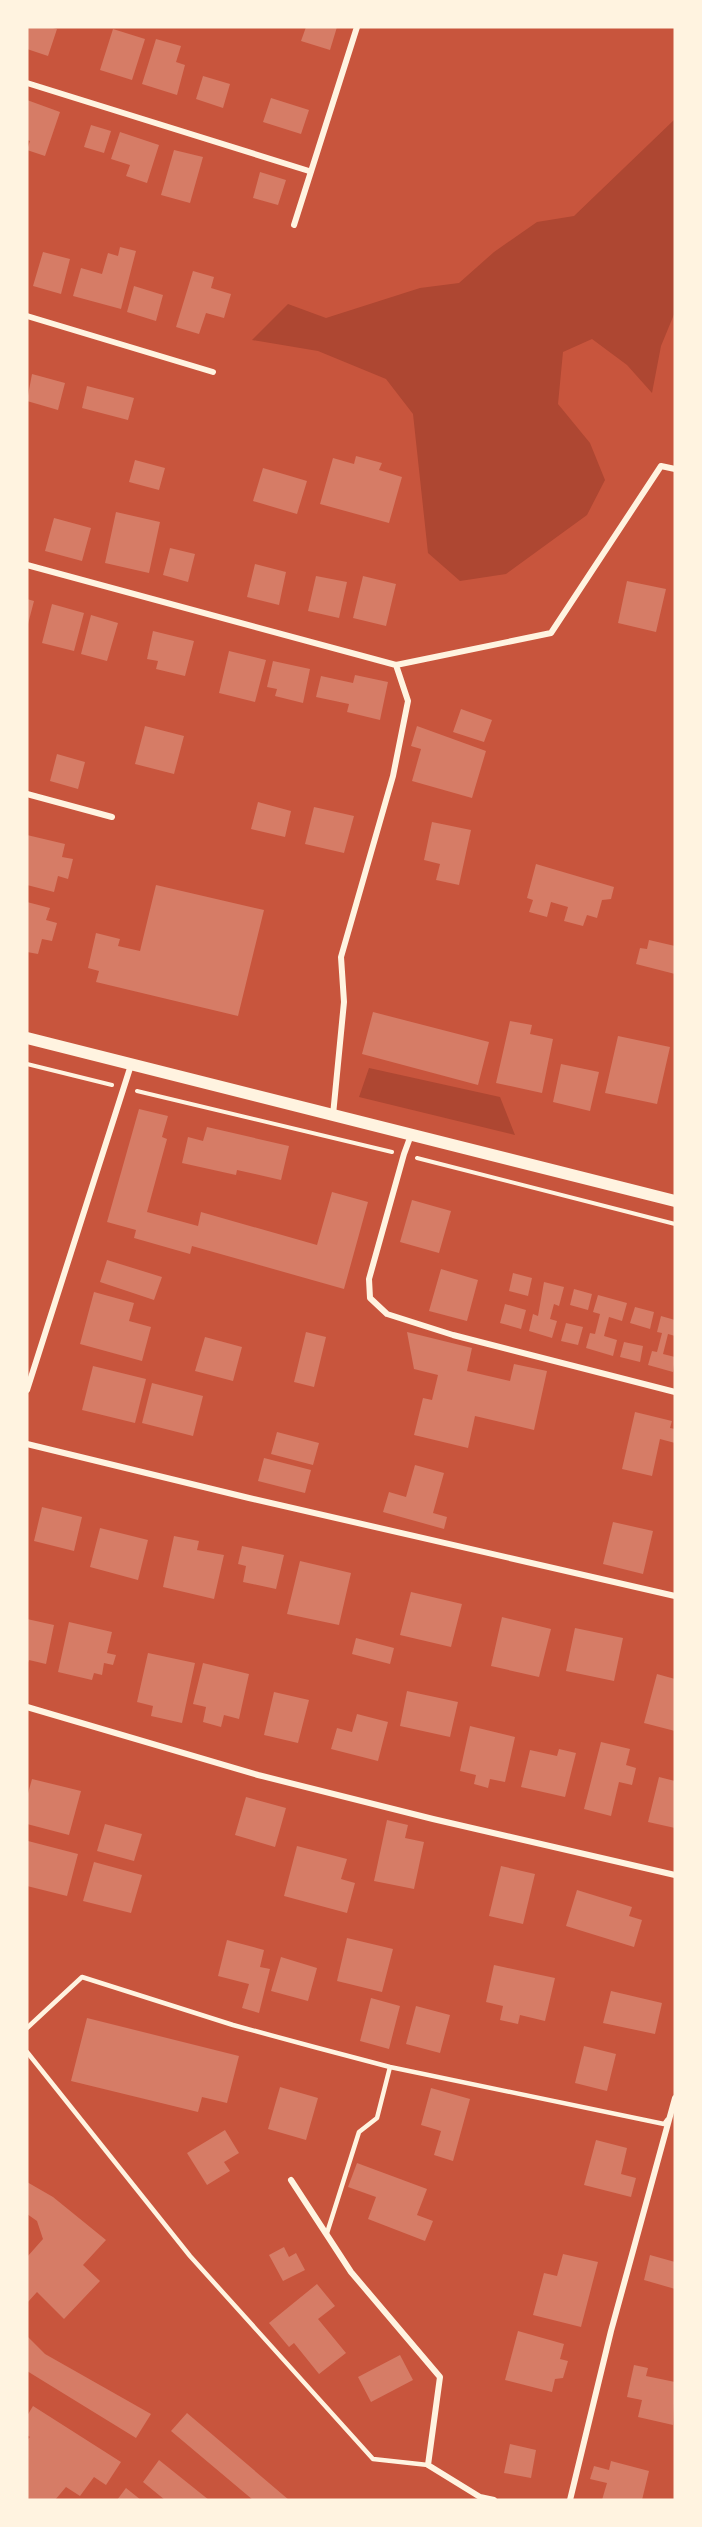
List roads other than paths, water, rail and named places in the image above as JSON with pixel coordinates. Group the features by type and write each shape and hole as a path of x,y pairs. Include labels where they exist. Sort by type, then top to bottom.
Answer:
{"main road":[{"path":"27,1038 675,1201"}],"street":[{"path":"294,225 309,171 357,27"},
{"path":"27,83 309,171"},
{"path":"27,316 213,372"},
{"path":"27,565 396,666 551,633 661,466 675,469"},
{"path":"333,1115 344,1002 341,957 393,776 408,700 396,666"},
{"path":"27,794 112,817"},
{"path":"27,1390 131,1065"},
{"path":"411,1135 369,1279 370,1298 387,1314 453,1335 675,1392"},
{"path":"27,1444 249,1498 675,1596"},
{"path":"27,1707 269,1778 675,1875"},
{"path":"570,2500 611,2331 675,2098"},
{"path":"291,2180 351,2272 440,2377 428,2465 480,2497 494,2500"}],"lane":[{"path":"27,2028 82,1977 233,2025 390,2067 664,2124 671,2115"},
{"path":"27,2052 190,2256 373,2459 428,2465"},
{"path":"327,2233 358,2132 377,2118 390,2067"}]}
